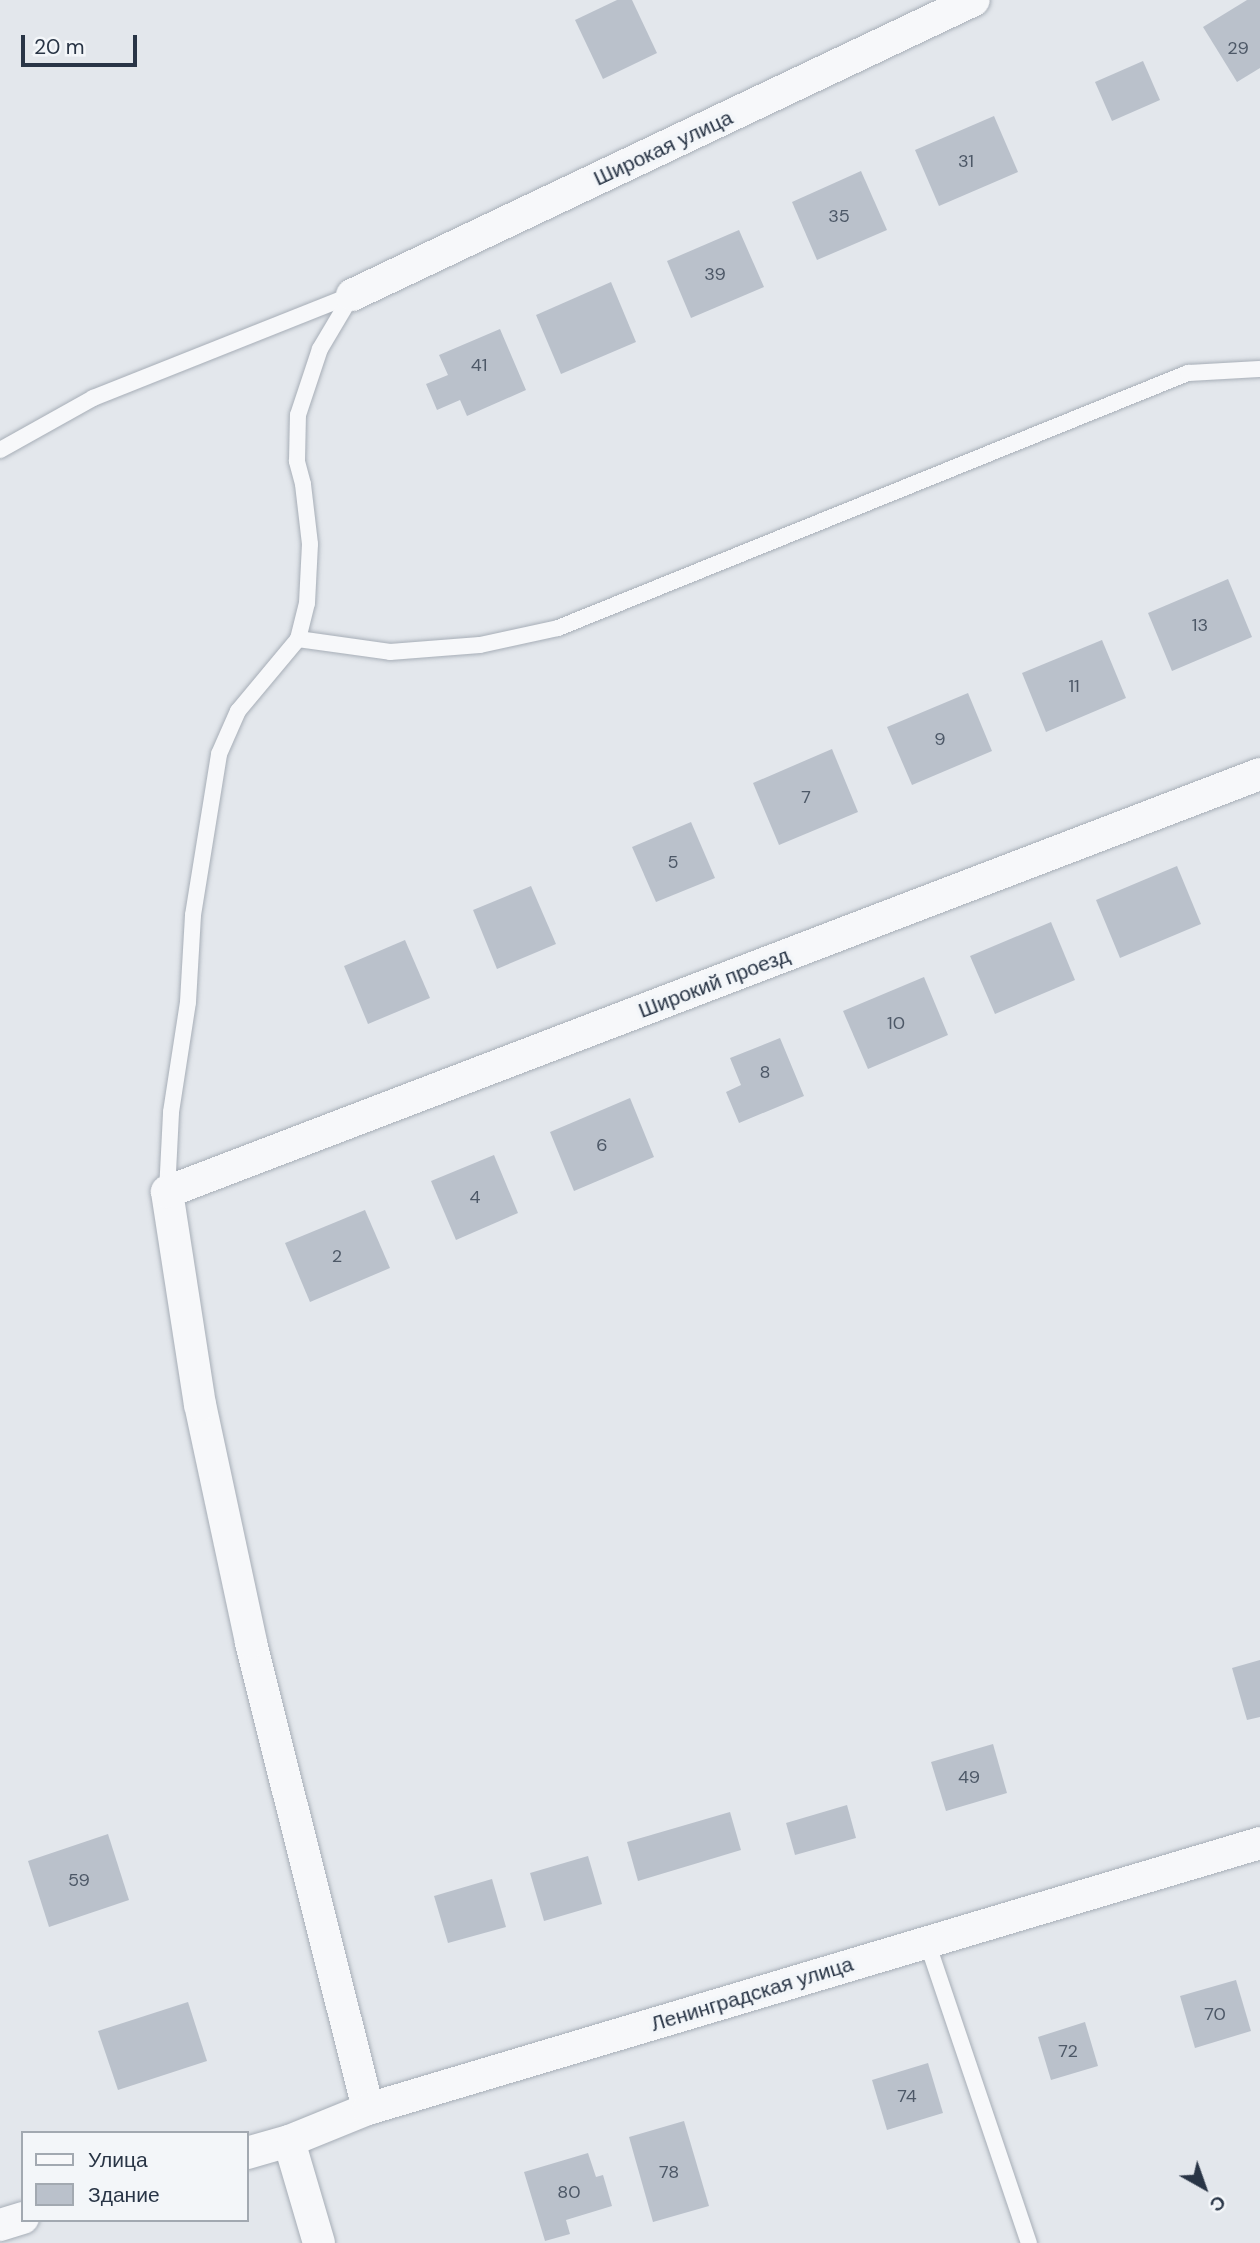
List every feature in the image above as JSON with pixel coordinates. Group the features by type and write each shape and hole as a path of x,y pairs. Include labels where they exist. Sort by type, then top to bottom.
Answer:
{"street":[{"name":"Широкая улица","path":"352,295 974,0"},
{"name":"Широкий проезд","path":"167,1192 1260,774"},
{"path":"167,1192 200,1405 251,1642 368,2109"},
{"name":"Ленинградская улица","path":"248,2153 289,2141 368,2109 1260,1843"},
{"path":"289,2141 319,2243"},
{"path":"0,2225 21,2219"}],"lane":[{"path":"0,450 93,398 352,295"},
{"path":"167,1192 171,1112 188,1002 193,915 219,754 238,710 298,639 307,603 310,544 303,484 296,461 298,415 320,348 352,295"},
{"path":"298,639 390,652 480,645 558,628 1188,373 1260,369"},
{"path":"927,1942 1029,2243"}],"building":[{"path":"617,0 632,0 657,53 603,79 575,20"},
{"path":"1247,0 1260,0 1260,68 1237,82 1203,27"},
{"path":"1143,61 1160,100 1112,121 1095,82"},
{"path":"994,116 1018,172 939,206 915,150"},
{"path":"861,171 887,230 817,260 792,202"},
{"path":"739,230 764,287 691,318 667,261"},
{"path":"611,282 636,342 561,374 536,315"},
{"path":"500,329 526,390 467,416 460,400 437,410 426,384 448,375 439,355"},
{"path":"1228,579 1252,637 1172,671 1148,613"},
{"path":"1102,640 1126,698 1046,732 1022,673"},
{"path":"968,693 992,751 912,785 887,727"},
{"path":"832,749 858,812 779,845 753,783"},
{"path":"691,822 715,878 656,902 632,847"},
{"path":"1177,866 1201,924 1120,958 1096,900"},
{"path":"531,886 556,944 497,969 473,910"},
{"path":"1051,922 1075,980 995,1014 970,956"},
{"path":"405,940 430,998 368,1024 344,966"},
{"path":"924,977 948,1035 868,1069 843,1011"},
{"path":"780,1038 804,1096 739,1123 726,1092 741,1085 730,1058"},
{"path":"630,1098 654,1157 574,1191 550,1132"},
{"path":"494,1155 518,1213 456,1240 431,1181"},
{"path":"365,1210 390,1268 310,1302 285,1243"},
{"path":"1260,1660 1260,1717 1247,1720 1232,1668"},
{"path":"993,1744 1007,1793 946,1811 931,1762"},
{"path":"847,1805 856,1838 795,1855 786,1823"},
{"path":"730,1812 741,1850 638,1881 627,1842"},
{"path":"108,1834 129,1900 49,1927 28,1861"},
{"path":"588,1856 602,1904 544,1921 530,1873"},
{"path":"492,1879 506,1927 448,1943 434,1896"},
{"path":"1236,1980 1251,2031 1195,2048 1180,1996"},
{"path":"188,2002 207,2061 118,2090 98,2031"},
{"path":"1085,2022 1098,2066 1051,2080 1038,2037"},
{"path":"928,2063 943,2113 887,2130 872,2080"},
{"path":"684,2121 709,2206 653,2222 629,2137"},
{"path":"588,2153 596,2177 603,2175 612,2206 566,2220 570,2234 545,2241 524,2172"}]}
